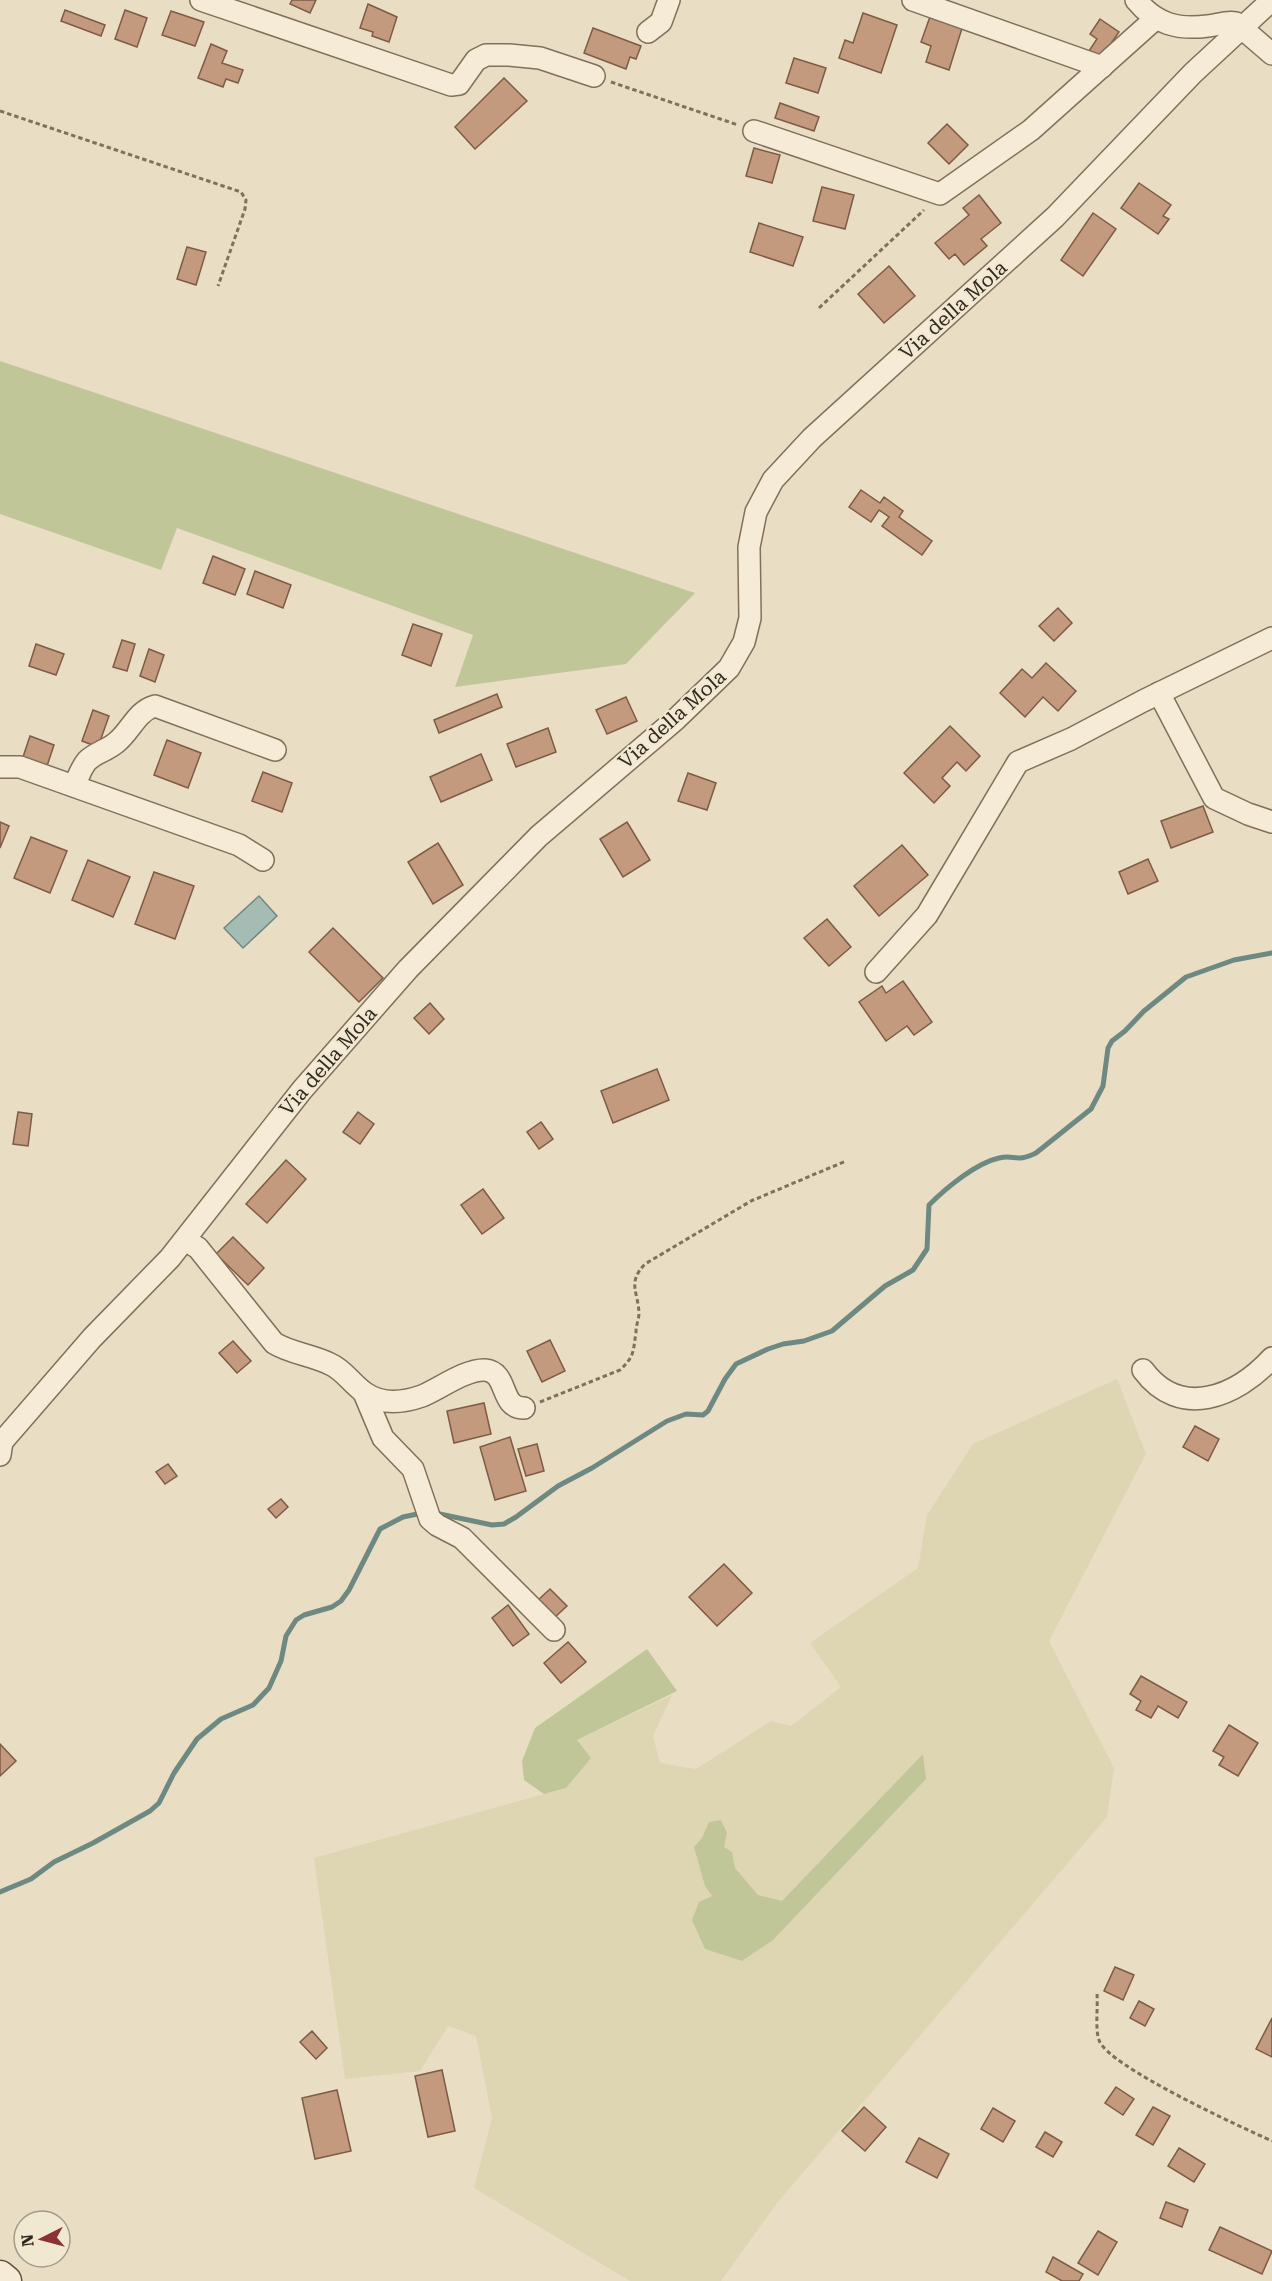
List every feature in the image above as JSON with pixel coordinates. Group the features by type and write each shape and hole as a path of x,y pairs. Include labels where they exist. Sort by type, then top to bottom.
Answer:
{"main road":[{"path":"0,2276 6,2281"}],"street":[{"path":"201,0 451,85 459,84 477,58 486,55 540,58 594,76"},
{"path":"648,32 661,22 669,0"},
{"path":"913,0 1102,67"},
{"path":"1136,0 1155,19 1188,27 1236,23 1272,54"},
{"name":"Via della Mola","path":"1,1440 92,1338 153,1277 185,1240 302,1090 408,969 539,836 675,720 732,665 744,642 750,618 749,547 754,519 765,492 778,473 812,438 1055,217 1193,73 1272,0"},
{"path":"754,130 940,194 1031,130 1155,19"},
{"path":"876,972 927,915 1018,762 1071,740 1159,693 1272,638"},
{"path":"1159,693 1214,798 1272,822"},
{"path":"74,786 85,764 94,754 107,750 120,741 138,716 148,708 155,706 274,750"},
{"path":"0,767 20,767 74,786 239,845 263,860"},
{"path":"185,1240 198,1248 274,1343 282,1348 315,1356 337,1367 364,1393 394,1403 406,1401 473,1372 484,1370 492,1372 499,1379 508,1401 513,1406 524,1408"},
{"path":"1143,1370 1153,1384 1171,1394 1201,1400 1233,1388 1264,1367 1272,1358"},
{"path":"364,1393 383,1438 413,1469 427,1512 437,1525 462,1538 554,1630"}],"path":[{"path":"594,76 754,130"},
{"path":"0,111 241,192 246,200 245,209 218,286"},
{"path":"819,308 940,194"},
{"path":"524,1408 620,1370 630,1361 635,1349 639,1316 634,1283 638,1272 645,1264 751,1202 846,1161"},
{"path":"1097,1994 1099,2041 1107,2052 1150,2081 1227,2121 1272,2141"}],"shaded area":[{"path":"1117,1379 1146,1454 1049,1641 1114,1768 1107,1817 777,2203 721,2281 630,2281 474,2188 492,2118 476,2036 448,2026 420,2071 345,2079 314,1858 566,1788 577,1740 672,1695 653,1736 660,1763 696,1769 771,1721 791,1726 841,1687 810,1643 918,1568 927,1515 973,1444"}],"green space":[{"path":"0,361 695,593 626,664 455,687 473,635 177,528 161,570 0,514"},
{"path":"647,1649 677,1691 577,1740 591,1758 566,1788 544,1794 524,1780 522,1761 535,1728"},
{"path":"923,1754 926,1779 773,1940 742,1961 705,1949 692,1920 699,1902 712,1896 705,1886 694,1847 702,1838 709,1822 721,1820 727,1833 724,1847 732,1852 735,1868 758,1895 782,1901"}],"water":[{"path":"259,896 277,916 243,948 224,928"}],"building":[{"path":"292,0 316,0 310,13 290,4"},
{"path":"368,4 397,17 389,42 372,36 373,32 360,28"},
{"path":"65,10 105,25 101,36 61,21"},
{"path":"125,10 147,18 137,47 115,39"},
{"path":"171,11 204,22 195,46 162,35"},
{"path":"863,13 897,25 881,73 839,58 845,40 853,43"},
{"path":"931,14 963,25 949,70 926,62 931,46 921,42"},
{"path":"1100,19 1119,32 1101,58 1089,51 1097,39 1090,34"},
{"path":"593,28 641,46 636,59 630,57 626,69 584,53"},
{"path":"211,44 227,51 222,63 243,70 238,83 226,79 223,87 198,78"},
{"path":"794,58 826,68 818,93 786,83"},
{"path":"504,78 527,101 475,149 455,127"},
{"path":"780,103 819,117 814,131 775,118"},
{"path":"947,124 968,145 949,164 928,143"},
{"path":"754,148 780,155 772,183 746,176"},
{"path":"1139,183 1171,205 1163,216 1169,219 1158,234 1121,208"},
{"path":"822,187 854,195 845,229 813,221"},
{"path":"979,195 1001,223 981,239 987,246 964,265 955,254 949,259 935,243 969,215 963,208"},
{"path":"1093,213 1116,229 1083,276 1061,260"},
{"path":"759,223 803,237 793,266 750,252"},
{"path":"187,247 206,252 196,285 177,279"},
{"path":"889,266 915,296 884,323 858,294"},
{"path":"861,490 880,503 884,497 903,511 899,517 932,541 922,555 882,526 889,517 879,510 871,522 849,507"},
{"path":"213,556 245,569 235,595 203,583"},
{"path":"255,571 291,585 283,608 247,594"},
{"path":"1058,608 1072,623 1054,641 1039,626"},
{"path":"413,624 442,634 431,666 402,655"},
{"path":"122,640 135,644 127,671 113,667"},
{"path":"36,644 64,654 56,675 29,666"},
{"path":"149,649 164,655 155,682 140,676"},
{"path":"1046,663 1076,691 1058,711 1043,697 1025,717 1000,693 1022,669 1032,678"},
{"path":"497,694 502,707 439,733 434,720"},
{"path":"626,697 637,721 607,734 596,710"},
{"path":"93,710 109,716 98,747 82,741"},
{"path":"950,726 980,756 966,771 957,762 942,778 950,786 934,803 904,773"},
{"path":"548,728 556,752 516,767 507,744"},
{"path":"30,736 54,745 47,766 23,757"},
{"path":"167,740 201,753 188,788 154,775"},
{"path":"481,754 492,780 441,802 430,777"},
{"path":"263,772 292,783 282,812 252,801"},
{"path":"688,773 716,783 707,810 678,801"},
{"path":"1203,806 1213,832 1171,848 1161,821"},
{"path":"0,822 9,826 0,848"},
{"path":"627,822 650,860 623,877 600,839"},
{"path":"31,837 67,851 50,893 14,878"},
{"path":"438,843 463,885 433,904 408,862"},
{"path":"902,845 928,875 879,916 854,886"},
{"path":"1148,859 1158,881 1128,894 1119,872"},
{"path":"88,860 130,877 113,917 72,900"},
{"path":"154,872 194,886 175,939 135,924"},
{"path":"827,919 851,947 829,966 804,938"},
{"path":"333,928 383,978 359,1002 309,952"},
{"path":"903,981 932,1022 914,1035 907,1026 886,1041 859,1002 882,986 886,993"},
{"path":"430,1003 444,1019 429,1034 414,1018"},
{"path":"657,1069 669,1100 613,1123 601,1091"},
{"path":"18,1112 32,1114 28,1146 13,1144"},
{"path":"358,1112 374,1124 360,1144 343,1132"},
{"path":"541,1122 553,1139 539,1149 527,1132"},
{"path":"286,1160 306,1179 267,1223 246,1204"},
{"path":"483,1189 504,1218 482,1234 461,1205"},
{"path":"233,1237 264,1268 248,1285 216,1254"},
{"path":"550,1340 565,1371 542,1382 527,1351"},
{"path":"233,1341 251,1361 237,1373 219,1353"},
{"path":"484,1403 491,1434 454,1443 447,1411"},
{"path":"1195,1426 1219,1439 1208,1461 1183,1447"},
{"path":"510,1437 526,1491 495,1500 480,1447"},
{"path":"537,1444 544,1471 526,1476 518,1449"},
{"path":"168,1464 177,1476 165,1484 156,1472"},
{"path":"281,1499 288,1507 276,1518 268,1509"},
{"path":"724,1564 752,1593 717,1626 689,1597"},
{"path":"550,1589 567,1606 554,1618 537,1601"},
{"path":"508,1605 529,1634 513,1646 492,1618"},
{"path":"568,1642 586,1662 561,1683 544,1663"},
{"path":"1141,1676 1187,1702 1178,1718 1158,1706 1151,1718 1136,1710 1141,1701 1130,1694"},
{"path":"1229,1725 1258,1743 1238,1776 1219,1765 1224,1757 1213,1751"},
{"path":"0,1744 16,1761 0,1776"},
{"path":"1115,1967 1134,1975 1123,2000 1104,1991"},
{"path":"1139,2001 1154,2009 1145,2026 1130,2018"},
{"path":"1272,2018 1272,2057 1256,2049"},
{"path":"312,2031 327,2048 316,2059 300,2042"},
{"path":"442,2070 455,2131 428,2137 415,2076"},
{"path":"1116,2087 1134,2099 1123,2115 1105,2103"},
{"path":"337,2090 351,2151 315,2159 302,2098"},
{"path":"864,2107 886,2127 865,2151 842,2131"},
{"path":"1153,2107 1170,2116 1153,2145 1136,2135"},
{"path":"993,2108 1015,2121 1003,2142 981,2129"},
{"path":"1045,2132 1062,2142 1053,2157 1036,2147"},
{"path":"919,2138 949,2154 937,2178 906,2162"},
{"path":"1179,2148 1205,2164 1194,2182 1168,2166"},
{"path":"1166,2202 1188,2210 1182,2227 1160,2218"},
{"path":"1220,2227 1272,2251 1262,2274 1209,2250"},
{"path":"1098,2231 1117,2242 1098,2275 1078,2263"},
{"path":"1053,2257 1083,2274 1079,2281 1062,2281 1046,2272"}],"waterway":[{"path":"435,1513 492,1525 504,1524 558,1486 592,1468 667,1421 686,1414 703,1415 708,1411 736,1364 768,1349 804,1341 832,1331 885,1286 913,1270 927,1249 929,1205 944,1191 971,1171 990,1161 1004,1157 1020,1158 1036,1153 1091,1109 1103,1086 1108,1048 1112,1041 1144,1011 1186,977 1234,960 1272,953"},
{"path":"0,1892 31,1879 54,1862 150,1811 159,1803 174,1773 197,1739 221,1719 253,1705 269,1688 281,1661 286,1636 296,1620 304,1615 332,1607 341,1601 380,1529 403,1517 422,1513"}]}
